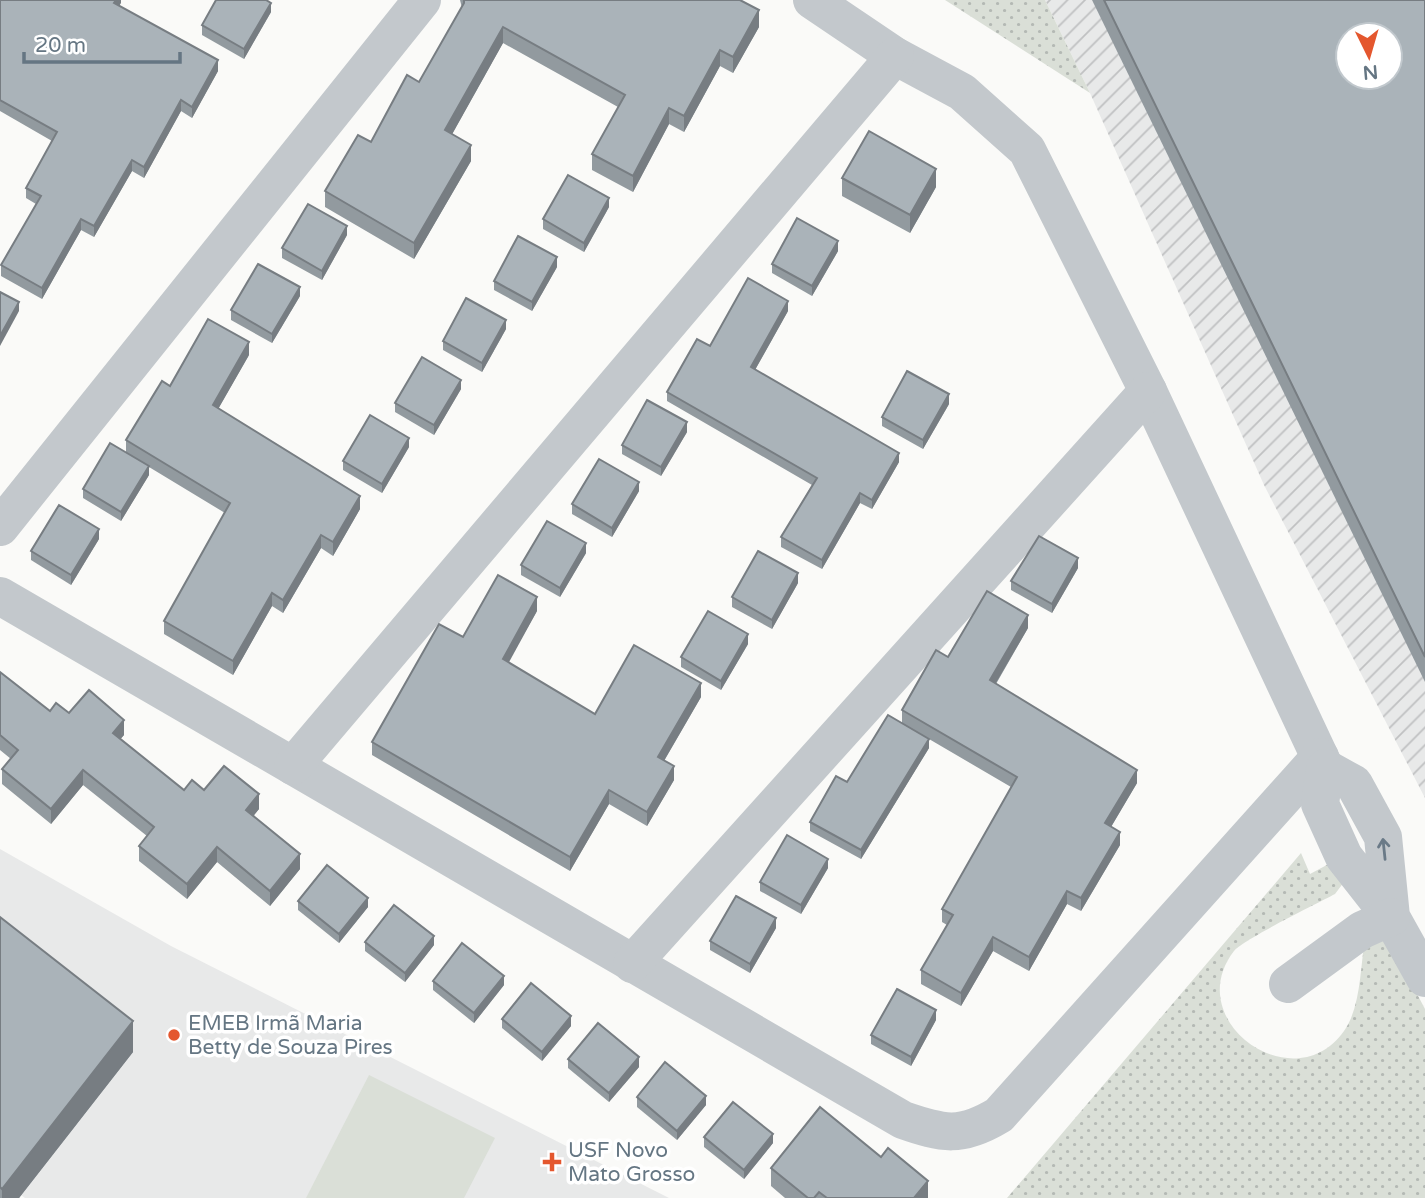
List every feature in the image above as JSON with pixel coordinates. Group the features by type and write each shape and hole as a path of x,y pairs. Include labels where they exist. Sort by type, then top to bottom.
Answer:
{"street":[{"path":"0,527 422,0"},
{"path":"811,0 895,55 962,92 1027,150 1148,391 1323,763 1354,784 1383,837 1391,917 1425,978"},
{"path":"293,766 895,55"},
{"path":"632,964 1148,391"},
{"path":"0,596 903,1120 951,1133 977,1128 999,1115 1323,763"},
{"path":"1289,984 1362,930 1391,917"}],"shaded area":[{"path":"945,0 1045,0 1090,93"},
{"path":"1045,0 1425,0 1425,798 1264,485 1090,93"},
{"name":"EMEB Irmã Maria Betty de Souza Pires","path":"0,849 171,946 669,1198 25,1198 0,1180"},
{"path":"1301,853 1310,874 1338,859 1344,882 1335,894 1265,931 1234,951 1221,977 1221,1003 1232,1026 1250,1044 1273,1055 1298,1058 1323,1051 1344,1031 1354,1011 1365,939 1388,939 1425,1009 1425,1198 1007,1198"},
{"path":"369,1075 495,1138 464,1198 306,1198"}],"building":[{"path":"0,0 116,0 114,3 218,60 192,107 181,100 144,167 132,160 94,226 81,219 42,288 1,265 41,196 26,188 57,132 0,100"},
{"path":"216,0 266,0 271,3 244,49 202,25"},
{"path":"464,0 740,0 759,10 733,57 720,50 684,116 669,108 633,176 592,154 625,95 503,27 445,130 471,145 414,243 325,191 358,135 371,142 407,75 419,82"},
{"path":"1104,0 1425,0 1425,657"},
{"path":"869,131 936,169 910,215 842,178"},
{"path":"568,175 609,198 584,243 543,219"},
{"path":"308,204 347,226 322,271 282,248"},
{"path":"797,218 838,241 812,286 772,264"},
{"path":"518,236 557,257 532,302 494,281"},
{"path":"258,264 300,287 272,334 231,310"},
{"path":"748,278 788,301 751,367 899,453 872,500 860,493 822,560 781,537 817,478 667,392 697,339 710,346"},
{"path":"0,292 19,302 0,336"},
{"path":"466,298 506,320 482,363 443,341"},
{"path":"208,319 249,342 213,405 360,496 333,542 321,535 283,600 272,593 233,661 164,621 230,503 126,440 162,381 170,386"},
{"path":"422,357 461,380 434,425 395,403"},
{"path":"907,371 949,394 923,440 882,417"},
{"path":"647,400 687,422 661,467 622,445"},
{"path":"370,415 409,438 382,484 343,461"},
{"path":"110,443 149,466 121,512 83,489"},
{"path":"599,459 639,482 612,528 572,504"},
{"path":"59,505 99,529 71,575 31,551"},
{"path":"547,521 586,543 560,588 521,565"},
{"path":"1039,536 1078,558 1052,604 1011,581"},
{"path":"758,551 798,573 772,620 732,597"},
{"path":"498,575 537,597 503,659 595,714 634,645 701,683 658,757 674,766 647,812 609,790 570,857 372,742 439,624 463,637"},
{"path":"987,591 1028,615 990,680 1137,770 1105,823 1120,832 1081,898 1067,891 1029,957 993,937 961,993 921,970 953,915 942,909 1017,777 902,710 936,650 948,657"},
{"path":"708,611 748,634 721,681 681,657"},
{"path":"0,672 50,711 56,703 69,713 89,690 124,720 113,733 184,790 192,780 204,790 224,766 259,794 246,810 300,854 270,891 217,847 187,884 139,846 154,827 83,770 51,809 2,769 18,750 0,735"},
{"path":"888,715 929,739 861,850 810,822 836,776 847,782"},
{"path":"787,835 828,859 801,905 760,882"},
{"path":"327,865 368,898 339,934 298,901"},
{"path":"736,896 776,918 750,964 710,941"},
{"path":"394,905 434,936 405,973 365,942"},
{"path":"0,917 133,1021 2,1189 0,1187"},
{"path":"462,943 504,976 474,1013 433,981"},
{"path":"531,983 571,1016 542,1052 502,1019"},
{"path":"897,989 936,1010 911,1057 871,1035"},
{"path":"598,1023 639,1057 609,1093 568,1059"},
{"path":"665,1062 706,1096 677,1131 637,1097"},
{"path":"733,1102 773,1134 744,1170 704,1137"},
{"path":"820,1107 881,1157 888,1148 928,1181 914,1198 827,1198 819,1192 814,1198 808,1198 771,1168"}],"place":[{"name":"EMEB Irmã Maria Betty de Souza Pires","path":"174,1035"},
{"name":"USF Novo Mato Grosso","path":"552,1162"}]}
